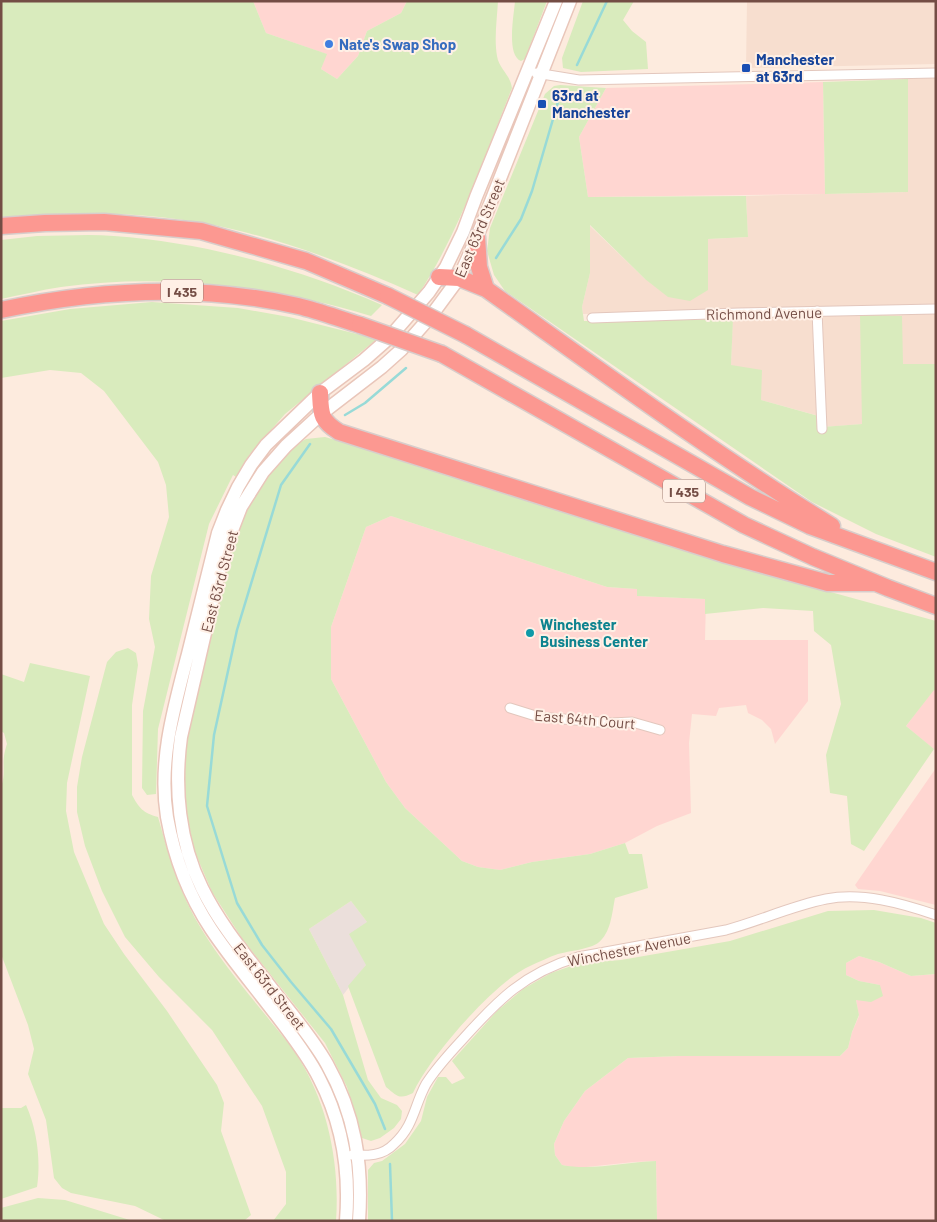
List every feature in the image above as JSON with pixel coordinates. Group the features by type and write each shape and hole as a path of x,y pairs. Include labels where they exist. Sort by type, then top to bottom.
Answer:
{"highway":[{"name":"I 435","path":"1,226 104,222 201,231 306,261 388,296 466,335 750,497 810,526 936,572"},
{"path":"477,237 479,267 486,289"},
{"path":"439,277 459,278 486,289 763,483 861,545"},
{"name":"I 435","path":"1,310 41,301 94,294 191,291 299,306 360,325 442,354 744,525 813,557 936,606"},
{"path":"320,393 321,414 327,424 339,432 723,554 828,583 876,583"}],"main road":[{"name":"East 63rd Street","path":"346,1221 344,1154 340,1133 329,1099 307,1056 210,929 190,892 173,848 167,816 165,774 169,727 218,533 226,510 242,479 266,445 320,393 364,360 389,338 416,309 439,277 463,232 556,1"},
{"name":"East 63rd Street","path":"359,1221 359,1156 346,1106 326,1062 308,1035 240,948 202,888 193,866 186,843 177,790 181,737 224,551 241,507 263,472 286,446 321,414 401,350 431,316 459,278 570,1"}],"street":[{"path":"529,70 579,80 936,73"},
{"name":"Richmond Avenue","path":"592,318 936,309"},
{"path":"817,311 822,430"},
{"name":"East 64th Court","path":"510,708 538,717 611,723 632,722 660,730"},
{"name":"Winchester Avenue","path":"344,1154 374,1155 384,1152 394,1145 407,1130 424,1089 434,1071 490,1008 515,986 537,972 557,963 578,957 726,930 748,924 786,909 838,897 885,900 936,915"}],"shaded area":[{"name":"Nate's Swap Shop","path":"253,1 407,1 401,13 367,31 358,56 337,79 321,69 326,54 266,33"},
{"path":"747,1 936,1 936,64 746,68"},
{"path":"936,78 936,364 903,364 862,424 824,427 819,416 761,400 731,365 733,311 583,314 582,307 590,273 589,225 645,279 708,290 708,239 748,237 746,196 908,192 908,79"},
{"path":"823,82 825,194 588,197 579,137 606,88"},
{"path":"391,516 607,587 638,589 638,596 706,599 705,640 808,640 808,701 775,744 771,729 762,720 748,713 746,705 719,708 716,716 692,714 689,743 691,813 657,826 625,843 590,854 532,862 500,870 478,867 462,861 405,808 386,782 331,679 331,627 366,527"},
{"path":"934,689 936,691 936,751 906,726"},
{"path":"936,768 936,905 880,891 858,889 855,885"},
{"path":"351,901 367,922 366,965 343,995 309,929"},
{"path":"859,956 879,962 911,976 936,974 936,1221 657,1221 656,1161 577,1168 562,1165 555,1155 554,1144 564,1121 585,1091 628,1058 679,1056 840,1056 848,1048 859,1016 856,1000 880,985 859,981 846,975 846,963"}],"green space":[{"path":"1,1 253,1 266,33 327,54 321,69 337,79 358,56 367,31 401,13 407,1 498,1 497,56 512,88 459,220 433,271 418,295 306,250 259,236 207,224 149,216 90,213 1,217"},
{"path":"515,1 547,1 525,59 521,61 516,57 512,43"},
{"path":"583,1 634,1 623,20 632,31 646,42 648,69 581,72 563,68 562,58"},
{"path":"908,79 908,192 825,194 823,82"},
{"path":"554,86 606,88 579,137 588,197 746,196 748,237 708,239 708,290 690,301 668,297 645,279 590,225 590,273 582,307 584,321 733,319 731,365 762,370 761,400 822,417 822,427 862,424 860,315 902,316 903,364 936,364 936,557 876,534 812,502 505,291 494,275 487,251 490,228 545,94"},
{"path":"37,236 114,236 149,239 217,251 284,269 382,305 371,316 295,297 256,290 218,285 139,281 61,287 1,299 1,240"},
{"path":"152,302 238,308 289,317 377,339 285,414 250,454 236,477 233,475 209,524 158,729 156,794 147,795 142,788 143,711 155,647 149,619 151,576 169,517 166,485 158,462 104,391 81,373 50,370 1,378 1,321 70,309"},
{"path":"325,437 776,577 936,621 936,691 934,690 906,726 934,749 864,851 851,844 847,796 830,793 826,755 841,704 831,645 814,631 813,611 763,608 705,614 705,599 637,596 637,589 607,587 391,516 366,527 331,627 331,679 386,782 405,808 462,861 478,867 500,870 532,862 590,854 625,843 629,854 642,854 648,888 615,898 606,934 598,943 590,947 558,954 530,966 499,987 447,1042 421,1078 413,1093 401,1097 386,1087 348,986 366,965 349,934 367,922 351,901 309,929 343,995 368,1080 381,1098 397,1105 402,1111 401,1119 394,1128 380,1138 371,1141 362,1138 347,1087 325,1043 243,940 212,892 194,850 187,817 183,781 184,752 224,572 234,536 247,505 267,476 291,447 306,439"},
{"path":"128,648 136,653 138,665 132,705 132,795 142,809 158,817 181,889 202,930 217,953 290,1045 307,1073 324,1113 330,1134 336,1178 336,1221 273,1221 286,1204 286,1172 262,1106 212,1030 159,977 125,937 102,891 85,846 77,812 77,787 82,757 107,662 116,652"},
{"path":"30,663 90,676 67,783 66,811 74,852 104,924 167,1011 217,1085 224,1103 221,1131 251,1215 245,1220 166,1221 135,1206 71,1193 62,1188 54,1178 46,1120 28,1074 34,1049 28,1025 1,954 1,787 7,744 4,733 1,731 1,674 24,682"},
{"path":"874,910 921,918 936,923 936,974 911,976 879,962 859,956 846,963 846,975 859,981 880,985 883,996 871,1002 856,1000 859,1015 848,1048 840,1056 679,1056 628,1058 585,1091 564,1121 554,1144 555,1155 562,1165 597,1167 656,1161 657,1221 368,1221 368,1170 374,1163 382,1161 405,1144 421,1121 427,1097 438,1077 446,1077 452,1084 465,1078 452,1061 497,1011 523,989 551,973 580,963 621,960 730,941 828,911"},
{"path":"26,1105 33,1124 37,1145 39,1167 37,1187 1,1199 1,1108 21,1108"},
{"path":"38,1198 65,1200 133,1221 1,1221 1,1208"}],"waterway":[{"path":"577,65 607,1"},
{"path":"496,258 521,219 532,191 558,102"},
{"path":"345,415 365,403 406,368"},
{"path":"310,444 281,485 237,630 214,735 207,806 237,903 262,945 331,1029 375,1104 385,1129"},
{"path":"390,1164 392,1221"}],"place":[{"name":"Nate's Swap Shop","path":"329,44"},
{"name":"Manchester at 63rd","path":"746,68"},
{"name":"63rd at Manchester","path":"542,104"},
{"name":"Winchester Business Center","path":"530,633"}]}
